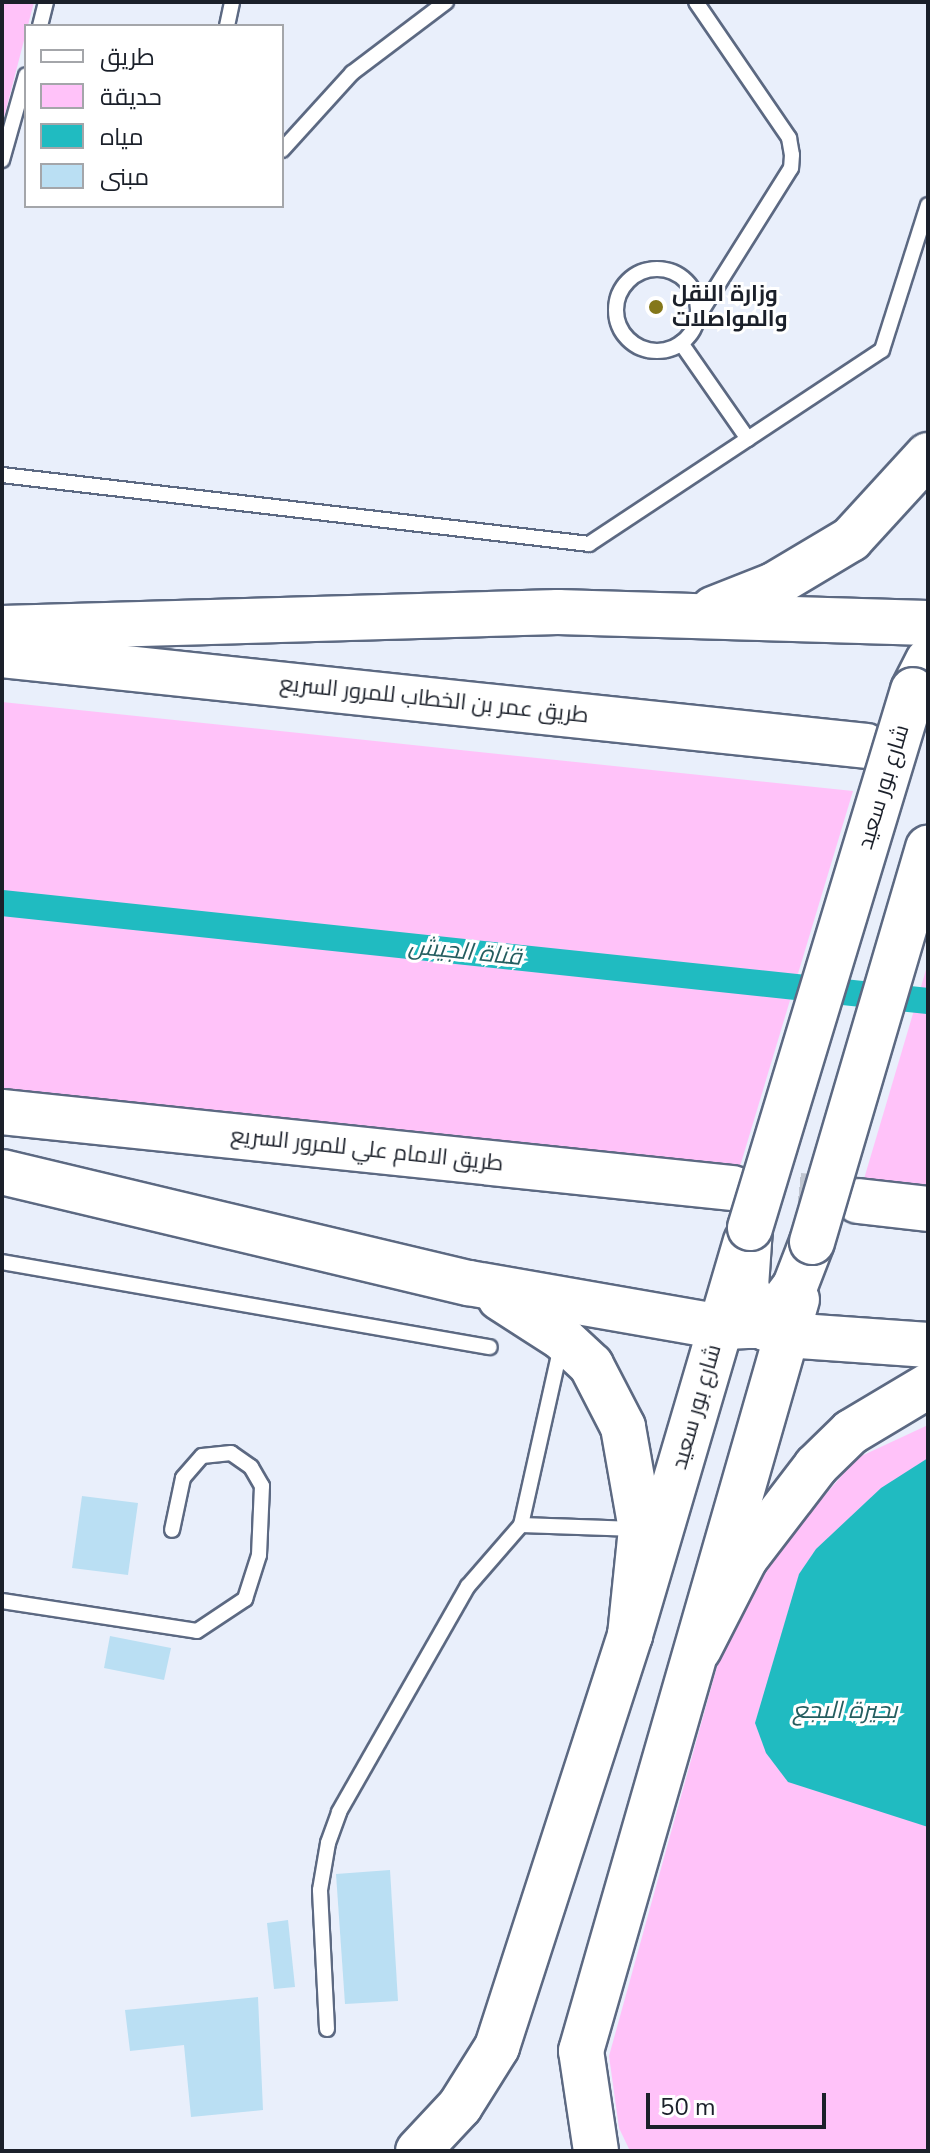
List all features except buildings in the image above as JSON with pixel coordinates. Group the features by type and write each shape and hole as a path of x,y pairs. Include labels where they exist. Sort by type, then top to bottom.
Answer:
{"main road":[{"path":"691,615 774,585 839,547 887,505 928,455"},
{"path":"2,628 558,612 691,615 925,652"},
{"name":"شارع بور سعيد","path":"418,2151 460,2106 497,2047 630,1635 760,1317 745,1277 750,1228 925,652"},
{"name":"طريق عمر بن الخطاب للمرور السريع","path":"2,655 866,746"},
{"path":"596,2151 581,2051 699,1649 760,1317 812,1242 928,848"},
{"name":"طريق الامام علي للمرور السريع","path":"2,1112 733,1188"},
{"path":"2,1172 469,1283 760,1317 928,1345"},
{"path":"858,1201 928,1209"},
{"path":"469,1283 562,1338 610,1393 633,1462 641,1529 630,1635"},
{"path":"699,1649 745,1559 816,1466 851,1432 928,1386"}],"lane":[{"path":"40,24 46,2"},
{"path":"227,24 232,2"},
{"path":"284,148 352,73 446,2"},
{"path":"696,2 789,138 792,155 791,168 697,318 681,343 655,351 630,341 617,318 620,291 640,272 666,269 689,283 697,318"},
{"path":"2,160 24,82"},
{"path":"2,475 589,544 882,350 928,205"},
{"path":"681,343 748,439"},
{"path":"2,1262 490,1347"},
{"path":"327,2029 320,1890 339,1812 468,1586 521,1525 547,1431 562,1338"},
{"path":"2,1601 197,1631 245,1599 259,1555 262,1486 251,1467 231,1453 202,1456 183,1478 172,1530"},
{"path":"521,1525 641,1529"}],"green space":[{"path":"2,2 34,2 28,24 24,24 24,40 2,125"},
{"path":"2,702 853,791 738,1173 2,1096"},
{"path":"928,963 928,1196 861,1189"},
{"path":"928,1425 928,2151 630,2151 619,2128 609,2056 736,1598 857,1458"}],"water":[{"name":"بحيرة البجع","path":"928,1458 928,1827 788,1782 766,1753 755,1723 799,1574 816,1549 881,1488"}],"waterway":[{"name":"قناة الجيش","path":"2,903 928,1001"}],"tunnel":[{"path":"866,746 928,752"},
{"path":"733,1188 858,1201"}],"place":[{"name":"وزارة النقل والمواصلات","path":"656,307"}]}
